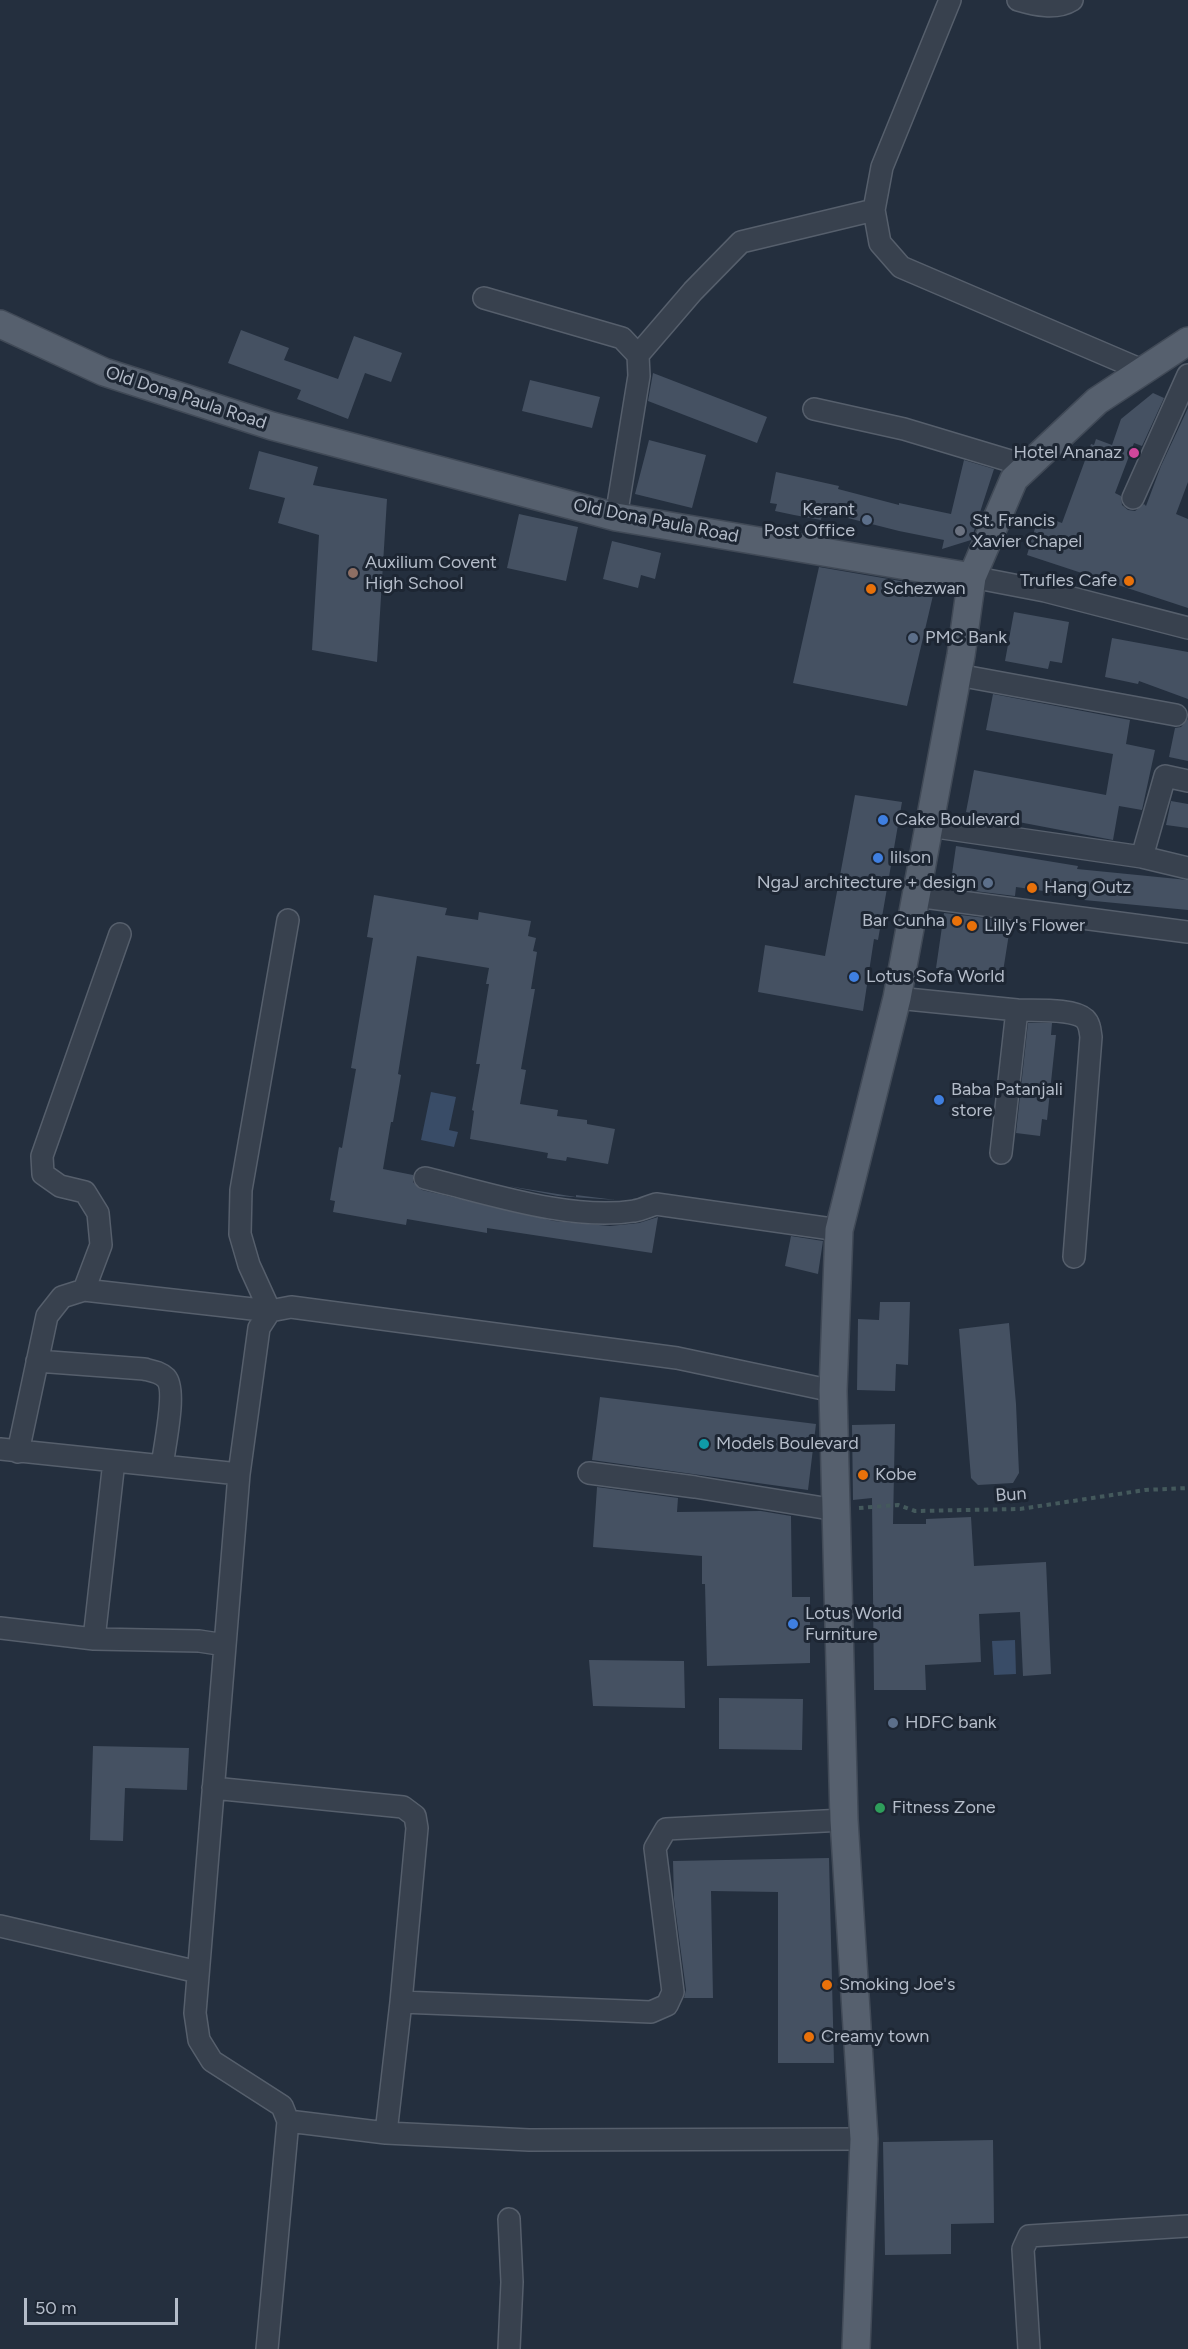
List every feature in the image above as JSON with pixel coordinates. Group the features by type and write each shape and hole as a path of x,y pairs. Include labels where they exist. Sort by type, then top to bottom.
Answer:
{"main road":[{"name":"Old Dona Paula Road","path":"0,324 104,372 261,422 616,517 972,577"},
{"path":"856,2349 864,2139 844,1820 833,1391 838,1230 897,998 958,675 972,577 1014,479 1097,401 1188,341"}],"street":[{"path":"950,0 882,167 874,210 880,243 901,267 1144,370"},
{"path":"1018,0 1046,7 1069,3 1072,0"},
{"path":"638,355 693,291 741,242 874,210"},
{"path":"484,298 622,338 638,355 639,376 616,517"},
{"path":"1133,498 1188,375"},
{"path":"814,409 903,429 1027,466"},
{"path":"972,577 1045,591 1188,628"},
{"path":"958,675 1176,715"},
{"path":"1142,857 1165,776 1188,782"},
{"path":"929,826 1142,857 1188,868"},
{"path":"916,896 1188,932"},
{"path":"270,1311 249,1265 240,1234 241,1190 288,920"},
{"path":"84,1290 101,1245 98,1213 85,1192 60,1186 44,1174 42,1156 120,934"},
{"path":"897,998 1017,1010 1074,1013 1084,1018 1089,1026 1091,1038 1074,1257"},
{"path":"1001,1153 1017,1010"},
{"path":"425,1178 540,1206 604,1214 637,1211 656,1204 838,1230"},
{"path":"239,1474 9,1450 37,1361 47,1316 62,1297 84,1290 270,1311 291,1307 677,1358 833,1391"},
{"path":"267,2349 288,2121 282,2106 212,2061 199,2040 195,2013 239,1474 259,1328 270,1311"},
{"path":"37,1361 144,1369 158,1372 167,1379 171,1393 162,1466"},
{"path":"94,1639 114,1461"},
{"path":"589,1473 695,1487 836,1510"},
{"path":"0,1628 94,1639 198,1641 225,1645"},
{"path":"213,1788 403,1807 415,1816 417,1828 386,2133"},
{"path":"401,2002 651,2012 667,2005 673,1992 655,1848 666,1829 844,1820"},
{"path":"0,1926 198,1972"},
{"path":"288,2121 386,2133 529,2140 864,2139"},
{"path":"509,2219 512,2282 509,2349"},
{"path":"1029,2349 1023,2249 1029,2236 1188,2226"}],"path":[{"name":"Bun","path":"836,1510 898,1504 915,1512 1020,1509 1145,1490 1188,1488"}],"water":[{"path":"431,1092 456,1097 449,1130 458,1132 454,1147 421,1140"},
{"path":"1015,1640 1016,1674 994,1675 992,1641"}],"building":[{"path":"241,330 289,348 284,360 338,379 354,336 402,353 391,382 365,373 348,419 297,399 301,390 228,363"},
{"path":"653,373 767,417 757,443 648,401"},
{"path":"530,380 600,397 592,428 522,411"},
{"path":"1153,393 1164,398 1142,446 1134,443 1115,493 1121,496 1122,505 1128,510 1135,511 1144,504 1146,506 1161,466 1188,408 1188,482 1176,514 1188,519 1188,608 1027,555 1039,515 1062,523 1091,444 1094,445 1096,439 1112,445 1121,419"},
{"path":"649,440 706,455 692,508 635,494"},
{"path":"259,451 318,467 313,485 387,499 377,662 312,650 319,535 278,523 285,498 249,489"},
{"path":"964,460 994,469 971,540 942,549 944,540 832,514 832,517 822,515 821,520 775,511 777,504 770,503 776,472 839,486 838,489 899,505 899,503 951,514"},
{"path":"519,514 578,527 566,581 507,568"},
{"path":"612,541 661,553 655,579 641,575 638,588 603,579"},
{"path":"819,567 935,587 907,706 793,683"},
{"path":"1014,612 1069,622 1062,663 1050,661 1048,669 1005,661"},
{"path":"1112,638 1188,652 1188,699 1139,681 1138,684 1105,677"},
{"path":"993,694 1130,720 1126,744 1155,750 1142,810 1119,806 1113,840 966,812 974,770 1106,795 1113,754 986,730"},
{"path":"1188,719 1188,761 1169,757 1175,728 1181,727"},
{"path":"855,795 902,802 878,940 874,939 863,1011 758,992 765,945 825,956"},
{"path":"1171,801 1188,804 1188,828 1166,825"},
{"path":"956,846 1078,866 1077,869 1188,880 1188,910 1084,900 1085,897 1016,887 1015,896 950,888"},
{"path":"374,895 447,908 445,915 478,920 479,912 531,921 528,936 536,938 533,951 537,952 531,989 535,989 521,1069 526,1070 520,1104 558,1110 557,1116 587,1120 587,1124 615,1129 608,1164 567,1157 566,1161 547,1158 548,1153 470,1139 474,1111 472,1110 480,1064 476,1064 489,984 486,984 489,968 417,956 398,1074 401,1075 383,1169 413,1175 413,1182 422,1190 554,1221 610,1226 639,1223 658,1217 652,1253 487,1228 487,1233 407,1219 406,1225 333,1212 335,1201 330,1200 356,1069 351,1068 373,938 367,937"},
{"path":"944,913 1011,921 1002,978 936,968"},
{"path":"1028,1023 1052,1023 1051,1035 1056,1035 1047,1120 1042,1119 1040,1136 1016,1133"},
{"path":"508,1186 576,1197 576,1195 616,1200 558,1196"},
{"path":"791,1236 823,1241 818,1274 785,1266"},
{"path":"880,1302 910,1302 908,1365 896,1364 895,1391 857,1390 858,1319 879,1320"},
{"path":"1009,1323 1019,1473 1013,1483 978,1485 971,1478 959,1329"},
{"name":"Models Boulevard","path":"600,1397 816,1424 808,1490 592,1460"},
{"path":"895,1424 893,1524 926,1524 926,1519 971,1517 974,1566 1046,1562 1051,1674 1023,1676 1020,1612 979,1614 981,1662 925,1665 926,1690 874,1690 872,1498 853,1500 852,1425"},
{"path":"597,1487 678,1498 677,1512 761,1511 791,1516 792,1597 810,1597 810,1663 707,1666 702,1556 593,1547"},
{"path":"589,1660 684,1661 685,1708 593,1706"},
{"path":"719,1698 803,1699 802,1750 719,1749"},
{"path":"93,1746 189,1748 187,1790 125,1788 123,1841 90,1840"},
{"path":"829,1858 834,2063 778,2063 778,1892 711,1891 713,1998 684,1998 686,1990 674,1899 673,1861"},
{"path":"993,2140 994,2223 951,2224 951,2254 885,2255 883,2142"}],"place":[{"name":"Hotel Ananaz","path":"1134,453"},
{"name":"Kerant Post Office","path":"867,520"},
{"name":"St. Francis Xavier Chapel","path":"960,531"},
{"name":"Auxilium Covent High School","path":"353,573"},
{"name":"Trufles Cafe","path":"1129,581"},
{"name":"Schezwan","path":"871,589"},
{"name":"PMC Bank","path":"913,638"},
{"name":"Cake Boulevard","path":"883,820"},
{"name":"lilson","path":"878,858"},
{"name":"NgaJ architecture + design","path":"988,883"},
{"name":"Hang Outz","path":"1032,888"},
{"name":"Bar Cunha","path":"957,921"},
{"name":"Lilly's Flower","path":"972,926"},
{"name":"Lotus Sofa World","path":"854,977"},
{"name":"Baba Patanjali store","path":"939,1100"},
{"name":"Models Boulevard","path":"704,1444"},
{"name":"Kobe","path":"863,1475"},
{"name":"Lotus World Furniture","path":"793,1624"},
{"name":"HDFC bank","path":"893,1723"},
{"name":"Fitness Zone","path":"880,1808"},
{"name":"Smoking Joe's","path":"827,1985"},
{"name":"Creamy town","path":"809,2037"}]}
